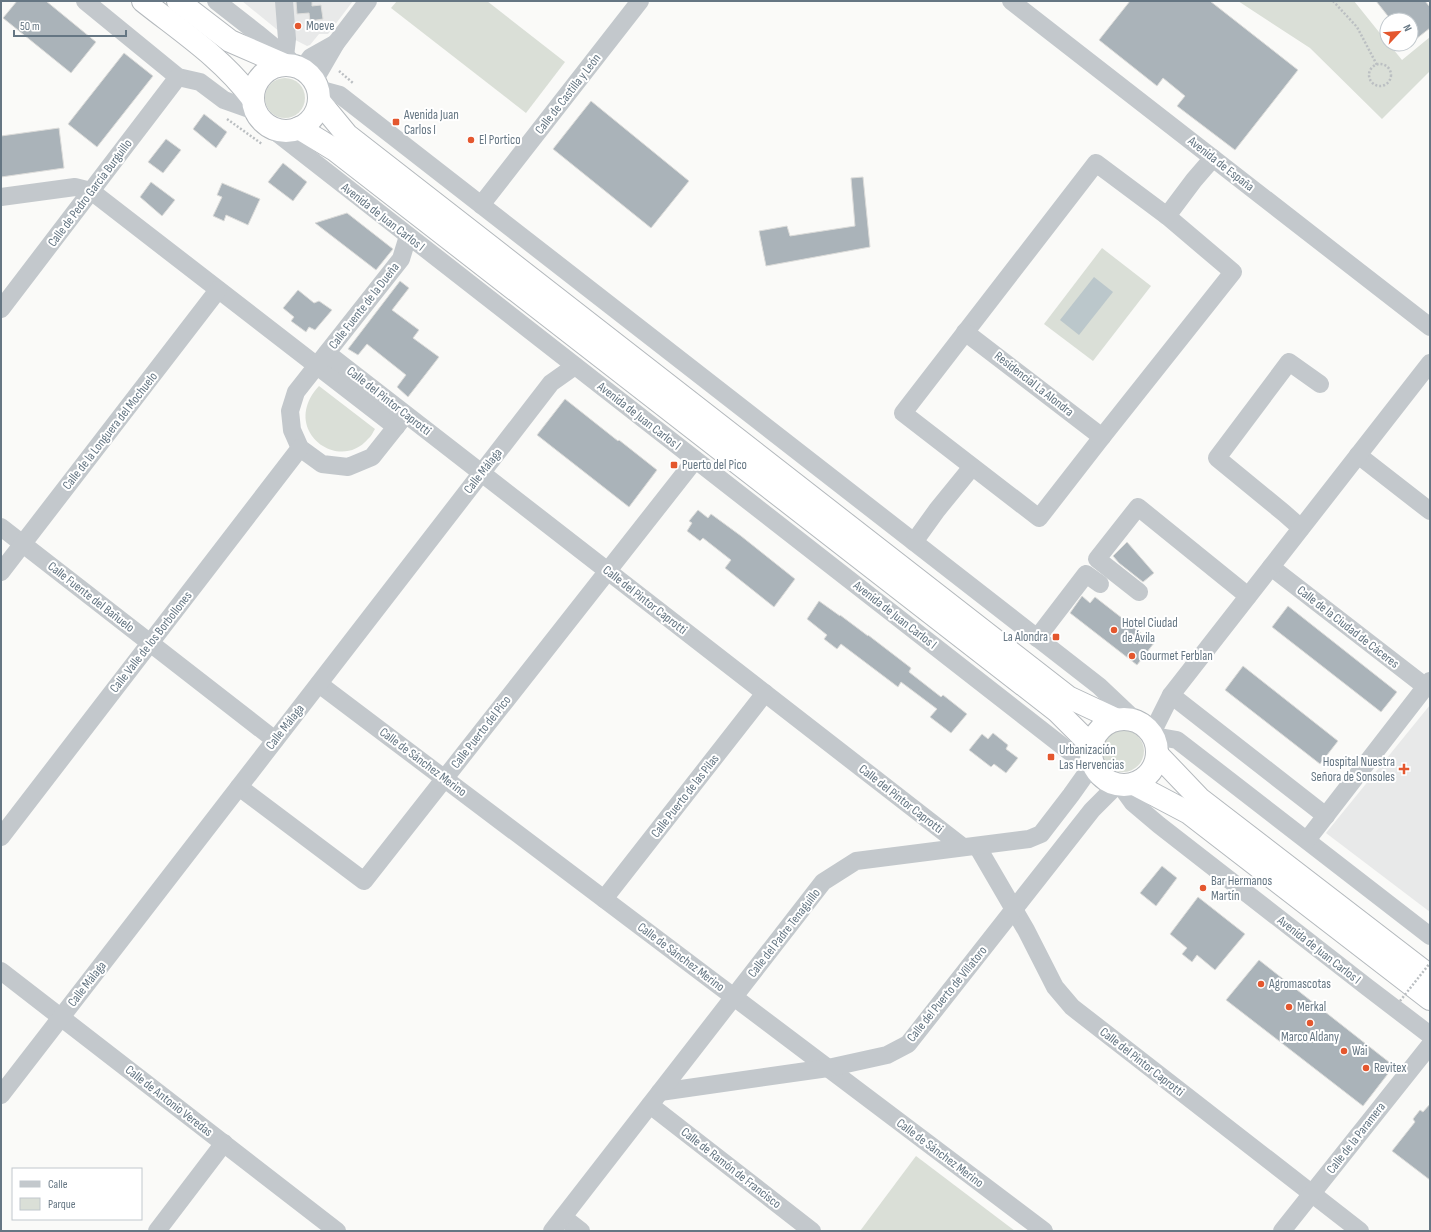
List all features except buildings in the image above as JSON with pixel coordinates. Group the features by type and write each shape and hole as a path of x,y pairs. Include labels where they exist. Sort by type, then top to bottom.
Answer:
{"highway":[{"name":"Avenida de Juan Carlos I","path":"143,1 217,58 238,79 258,112"},
{"path":"178,1 230,41 302,75 347,135 1068,697 1142,731 1200,799 1430,976"},
{"path":"267,70 302,75 312,117 299,128 284,131 258,112 256,82 267,70"},
{"name":"Avenida de Juan Carlos I","path":"299,128 342,155 1057,711 1091,753"},
{"path":"1142,731 1099,728 1091,753 1102,777 1189,813 1430,999"},
{"path":"1123,785 1146,778 1154,767 1142,731"}],"street":[{"path":"85,1 178,77 200,82 224,100 258,112"},
{"path":"216,1 257,33 302,75 340,95 1099,686 1142,731 1177,740 1430,936"},
{"path":"284,1 288,39 302,75"},
{"path":"302,75 336,43 368,1"},
{"name":"Calle de Castilla y León","path":"480,205 640,1"},
{"name":"Avenida de España","path":"1011,1 1430,327"},
{"name":"Calle de Pedro García Burguillo","path":"1,309 178,77"},
{"name":"Avenida de Juan Carlos I","path":"258,112 408,236 1070,752 1091,753"},
{"path":"1167,216 1194,180 1213,158"},
{"path":"1096,163 1167,216 1233,272 1039,518 903,414 1096,163"},
{"path":"1,197 75,187 91,191"},
{"name":"Calle del Pintor Caprotti","path":"91,191 218,290 322,359 401,420 482,473 765,693 970,847 1015,909 1055,987 1072,1007 1360,1231"},
{"name":"Calle Fuente de la Dueña","path":"322,359 401,260 408,236"},
{"name":"Calle Fuente de la Dueña","path":"401,260 424,248"},
{"name":"Calle de la Longuera del Mochuelo","path":"1,572 218,290"},
{"name":"Residencial La Alondra","path":"965,332 1102,437"},
{"path":"322,359 296,392 290,411 292,430 300,448 322,464 348,467 372,457 401,420"},
{"path":"1301,528 1284,512 1217,458 1289,362 1320,384"},
{"path":"1142,731 1430,363"},
{"name":"Calle Málaga","path":"1,1095 552,383 575,366"},
{"name":"Calle Valle de los Borbollones","path":"1,837 300,448"},
{"path":"1358,455 1430,511"},
{"name":"Calle Puerto del Pico","path":"239,788 364,881 695,460"},
{"path":"914,542 937,510 972,467"},
{"path":"1139,592 1097,559 1138,507 1248,596"},
{"name":"Calle Fuente del Bañuelo","path":"1,527 275,740"},
{"name":"Calle de la Ciudad de Cáceres","path":"1271,567 1428,684"},
{"path":"1037,638 1086,574 1100,584"},
{"name":"Calle de Sánchez Merino","path":"319,684 1044,1231"},
{"path":"1307,840 1428,684"},
{"name":"Calle Puerto de las Pilas","path":"604,899 765,693"},
{"path":"1170,695 1326,816"},
{"name":"Calle del Padre Tenaguillo","path":"552,1231 823,882 856,861 1029,839 1040,834 1071,795 1091,753"},
{"name":"Avenida de Juan Carlos I","path":"1123,785 1133,803 1159,825 1367,987 1430,1034"},
{"name":"Calle del Puerto de Villatoro","path":"655,1099 828,1068 887,1055 908,1044 1092,810 1123,785"},
{"name":"Calle de Antonio Veredas","path":"1,971 337,1231"},
{"name":"Calle de la Paramera","path":"1282,1231 1430,1045"},
{"name":"Calle de Ramón de Francisco","path":"655,1099 812,1231"},
{"path":"157,1231 224,1143"},
{"path":"563,1216 581,1231"}],"path":[{"path":"1333,1 1357,27 1377,65"},
{"path":"1381,64 1387,67 1391,77 1388,83 1381,86 1374,85 1371,82 1369,75 1371,68 1377,65 1381,64"},
{"path":"1400,1002 1430,963"}],"shaded area":[{"name":"Moeve","path":"242,1 353,1 328,34 319,34 310,45 307,46 280,32"},
{"path":"1094,277 1113,292 1079,335 1060,320"},
{"name":"Hospital Nuestra Señora de Sonsoles","path":"1430,705 1430,912 1326,833"}],"green space":[{"path":"397,1 487,1 565,62 526,113 391,8"},
{"path":"1238,1 1354,1 1379,32 1379,52 1396,52 1402,60 1412,52 1419,52 1419,46 1430,37 1430,71 1382,119 1310,48"},
{"path":"285,78 293,80 299,84 303,90 305,98 303,106 299,112 293,116 285,118 277,116 271,112 267,106 265,98 267,90 271,84 277,80"},
{"path":"1102,248 1151,286 1093,361 1044,324"},
{"path":"319,386 375,429 371,436 356,449 342,452 329,449 317,442 309,431 306,417 308,402"},
{"path":"1119,730 1127,730 1138,736 1144,747 1144,755 1138,766 1127,772 1119,772 1108,766 1102,755 1102,747 1108,736"},
{"path":"916,1156 1015,1231 860,1231"}],"place":[{"name":"Moeve","path":"298,26"},
{"name":"Avenida Juan Carlos I","path":"396,122"},
{"name":"El Portico","path":"471,140"},
{"name":"Puerto del Pico","path":"674,465"},
{"name":"Hotel Ciudad de Ávila","path":"1114,630"},
{"name":"La Alondra","path":"1056,637"},
{"name":"Gourmet Ferblan","path":"1132,656"},
{"name":"Urbanización Las Hervencias","path":"1051,757"},
{"name":"Hospital Nuestra Señora de Sonsoles","path":"1404,769"},
{"name":"Bar Hermanos Martín","path":"1203,888"},
{"name":"Agromascotas","path":"1261,984"},
{"name":"Merkal","path":"1289,1007"},
{"name":"Marco Aldany","path":"1310,1023"},
{"name":"Wai","path":"1344,1051"},
{"name":"Revitex","path":"1366,1068"}]}
